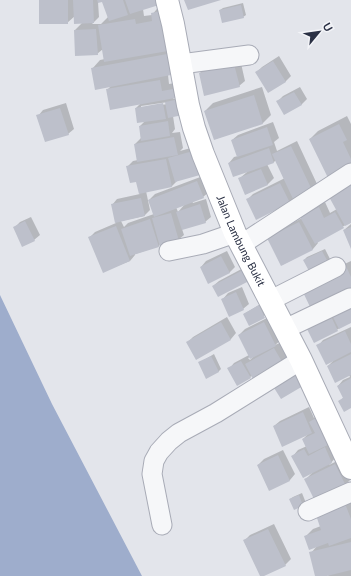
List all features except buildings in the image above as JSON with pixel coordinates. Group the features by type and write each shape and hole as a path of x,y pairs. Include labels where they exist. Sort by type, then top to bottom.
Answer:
{"street":[{"name":"Jalan Lambung Bukit","path":"167,0 194,128 203,154 238,238 301,360 351,468"},
{"path":"181,64 249,55"},
{"path":"169,251 238,238 351,173"},
{"path":"271,300 336,267"},
{"path":"285,329 350,298"},
{"path":"162,525 152,474 154,461 159,452 179,433 216,413 301,360"},
{"path":"308,511 351,492"}],"water":[{"path":"0,295 52,404 142,576 0,576"}]}
